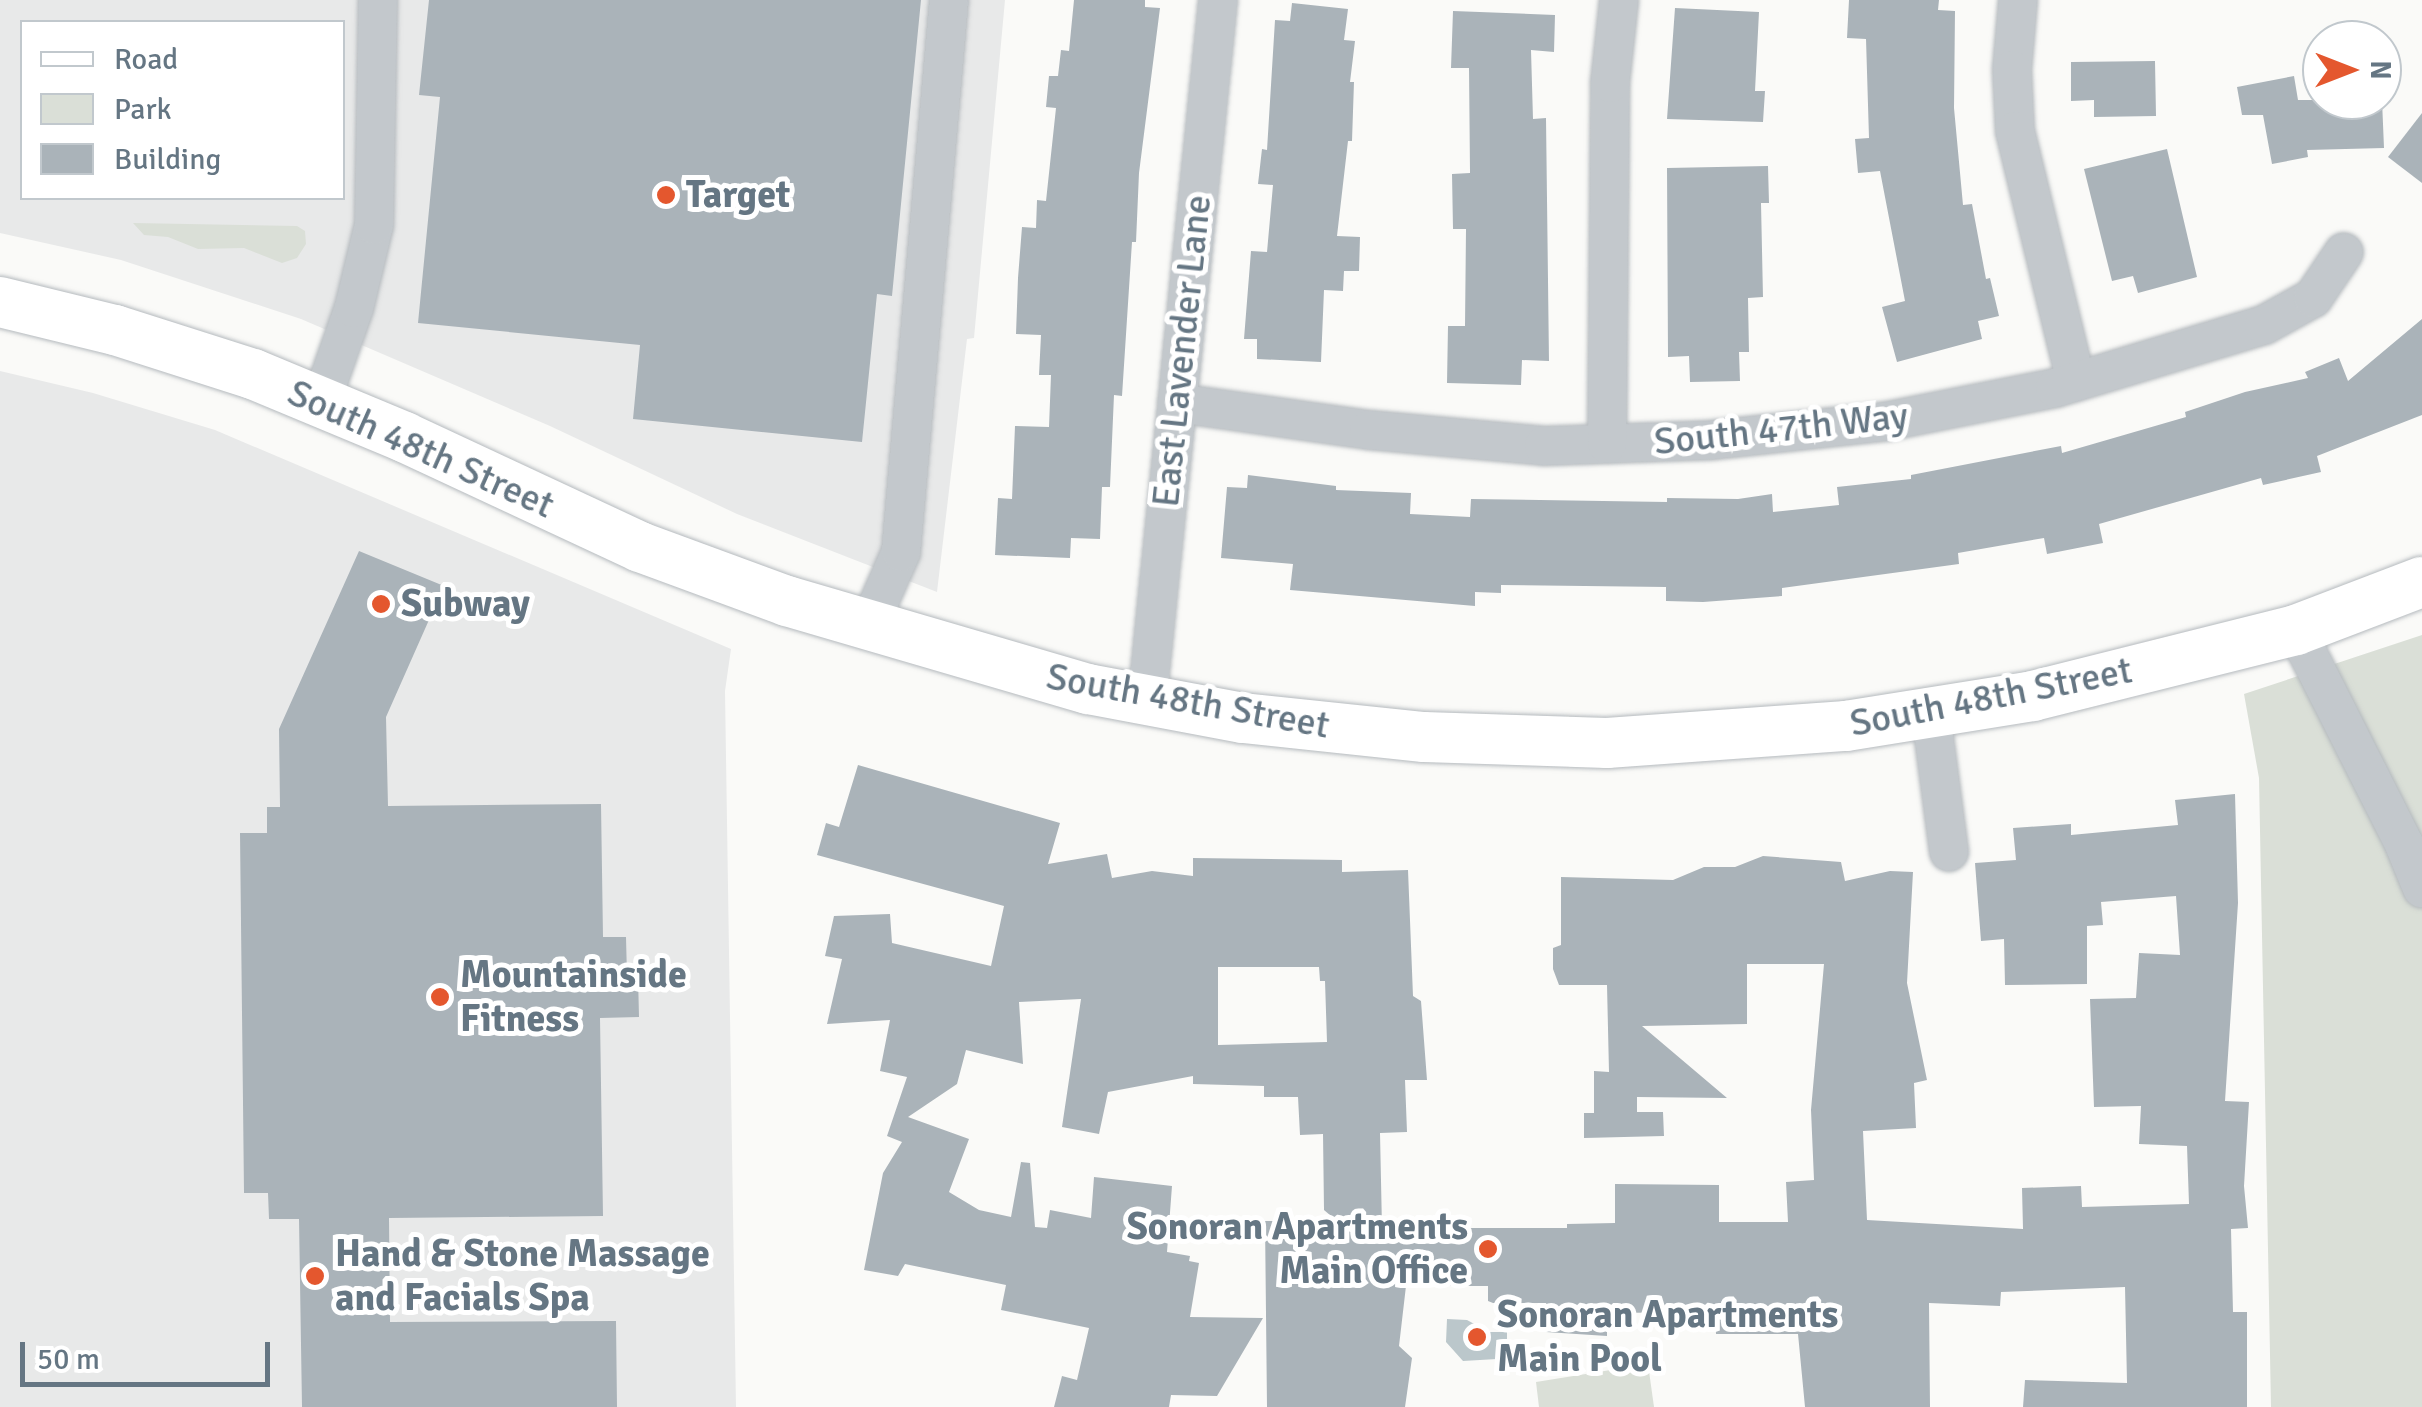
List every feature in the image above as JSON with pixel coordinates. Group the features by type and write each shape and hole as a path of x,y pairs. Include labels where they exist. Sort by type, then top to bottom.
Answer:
{"main road":[{"name":"South 48th Street","path":"0,302 131,335 253,374 640,548 868,627 1148,702 1243,718 1508,742 1686,740 1931,715 2034,696 2296,630 2422,582"}],"street":[{"path":"321,402 354,308 372,236 378,0"},
{"path":"868,627 901,552 949,0"},
{"name":"East Lavender Lane","path":"1148,702 1218,0"},
{"path":"1607,444 1610,83 1619,0"},
{"path":"2018,0 2012,70 2015,130 2076,382"},
{"name":"South 47th Way","path":"1177,403 1464,440 1544,446 1712,440 1872,423 1974,407 2076,382 2264,325 2313,298 2344,252"},
{"path":"2296,630 2404,844 2422,888"},
{"path":"1931,715 1949,852"}],"shaded area":[{"path":"0,0 1005,0 974,338 967,339 937,592 737,514 550,426 301,319 121,260 0,233"},
{"path":"0,371 93,393 215,430 731,649 725,691 736,1407 0,1407"},
{"name":"Sonoran Apartments Main Pool","path":"1447,1319 1467,1320 1489,1332 1507,1332 1507,1350 1497,1359 1463,1361 1446,1342"}],"green space":[{"path":"133,223 297,226 305,231 306,244 297,258 282,263 244,248 198,249 168,237 144,235"},
{"path":"2422,635 2422,1407 2271,1407 2259,778 2244,694"},
{"path":"1648,1364 1654,1407 1539,1407 1536,1382"}],"building":[{"name":"Target","path":"429,0 921,0 892,296 877,294 862,442 633,419 640,345 418,323 440,97 419,95"},
{"path":"1074,0 1145,0 1145,7 1160,8 1139,173 1136,242 1132,242 1122,396 1114,395 1110,487 1102,487 1100,539 1071,538 1070,558 995,555 998,498 1012,499 1015,426 1049,427 1051,375 1039,375 1041,335 1016,334 1018,278 1022,227 1036,228 1037,200 1046,201 1056,108 1046,107 1049,76 1058,76 1061,50 1069,51"},
{"path":"1849,0 1939,0 1938,10 1955,11 1954,108 1963,205 1972,204 1986,279 1990,278 1999,316 1978,321 1982,339 1897,362 1882,307 1905,301 1880,171 1858,173 1855,139 1869,138 1866,39 1847,38"},
{"path":"1292,3 1348,9 1344,40 1355,41 1350,82 1354,82 1352,141 1348,141 1337,236 1360,237 1359,271 1344,271 1343,291 1324,290 1321,362 1257,359 1257,339 1244,339 1251,251 1267,252 1273,185 1258,184 1262,149 1267,150 1275,20 1290,21"},
{"path":"1675,8 1759,12 1755,91 1765,91 1763,122 1667,119"},
{"path":"1453,11 1555,15 1554,52 1531,50 1533,119 1546,118 1549,361 1522,360 1521,385 1447,383 1448,326 1465,326 1466,229 1453,229 1452,174 1470,173 1469,68 1451,68"},
{"path":"2155,61 2156,116 2094,117 2094,100 2071,101 2071,62"},
{"path":"2294,76 2298,100 2302,100 2302,120 2383,120 2384,148 2307,150 2308,157 2272,164 2263,115 2242,115 2237,87"},
{"path":"2422,113 2422,183 2388,157"},
{"path":"2167,149 2197,277 2138,293 2133,276 2112,281 2084,169"},
{"path":"1768,166 1769,203 1761,203 1763,297 1748,298 1749,352 1739,352 1740,381 1690,382 1689,356 1668,357 1667,168"},
{"path":"2422,319 2422,415 2317,456 2321,472 2263,485 2261,478 2099,524 2103,543 2047,554 2044,538 1958,553 1959,564 1782,588 1782,596 1666,601 1666,587 1501,585 1501,593 1475,592 1475,606 1290,590 1293,564 1221,558 1227,487 1247,488 1248,475 1336,486 1336,490 1411,493 1410,514 1470,517 1471,499 1667,502 1667,498 1738,499 1772,494 1773,512 1839,505 1837,487 1911,479 1911,475 2061,446 2062,453 2186,417 2185,412 2245,392 2308,378 2305,372 2339,358 2348,381"},
{"name":"Mountainside Fitness","path":"359,551 444,586 386,717 388,806 601,804 603,937 626,937 627,976 638,976 639,1017 600,1018 603,1216 389,1218 390,1322 616,1321 617,1407 302,1407 299,1219 269,1219 268,1193 244,1193 240,833 267,833 267,807 280,807 279,729"},
{"path":"858,765 1060,823 1048,864 1107,854 1112,878 1152,871 1193,876 1193,858 1342,860 1342,872 1408,870 1413,996 1421,1001 1427,1080 1405,1080 1407,1132 1380,1133 1382,1228 1433,1234 1433,1228 1439,1228 1439,1216 1467,1216 1467,1228 1567,1228 1567,1224 1615,1223 1615,1184 1719,1185 1719,1222 1788,1222 1786,1182 1814,1180 1811,1110 1824,964 1747,964 1747,1024 1642,1026 1727,1098 1637,1097 1637,1112 1663,1112 1664,1136 1584,1138 1584,1113 1594,1113 1594,1071 1609,1072 1607,985 1559,985 1553,969 1553,948 1561,945 1561,877 1673,880 1704,867 1735,867 1763,856 1841,862 1845,881 1890,871 1913,872 1907,983 1927,1080 1914,1083 1916,1128 1863,1131 1867,1220 2023,1229 2022,1188 2081,1186 2082,1207 2189,1204 2187,1146 2139,1144 2141,1106 2094,1107 2090,999 2136,998 2139,953 2180,955 2176,896 2101,902 2103,925 2087,926 2087,984 2005,985 2004,939 1981,941 1975,863 2016,860 2013,828 2071,824 2071,835 2178,825 2175,800 2235,794 2238,903 2225,1101 2249,1102 2244,1186 2248,1228 2231,1229 2233,1312 2247,1312 2247,1407 2023,1407 2025,1380 2127,1383 2125,1287 2001,1292 2000,1306 1929,1303 1930,1407 1805,1407 1798,1334 1716,1334 1715,1312 1607,1313 1607,1336 1546,1332 1546,1303 1493,1303 1488,1301 1488,1286 1406,1286 1399,1346 1412,1358 1405,1407 1267,1407 1265,1221 1337,1221 1324,1210 1323,1134 1300,1135 1298,1097 1264,1097 1264,1086 1193,1084 1193,1076 1108,1092 1099,1134 1062,1127 1081,999 1019,1002 1023,1064 966,1050 957,1084 908,1117 969,1139 949,1192 979,1210 1011,1217 1021,1162 1030,1163 1035,1227 1047,1228 1050,1210 1091,1218 1094,1177 1172,1186 1167,1252 1190,1256 1189,1261 1199,1263 1190,1317 1263,1318 1217,1396 1171,1395 1169,1407 1054,1407 1062,1376 1077,1380 1089,1328 1001,1310 1006,1285 905,1264 898,1276 864,1270 883,1173 902,1142 887,1136 907,1077 880,1071 890,1020 827,1024 842,959 825,956 834,916 890,914 892,943 991,966 1004,906 817,855 826,823 839,827","holes":["1218,967 1319,967 1320,981 1325,981 1327,1042 1218,1045"]}],"place":[{"name":"Target","path":"666,195"},
{"name":"Subway","path":"381,604"},
{"name":"Mountainside Fitness","path":"440,997"},
{"name":"Sonoran Apartments Main Office","path":"1488,1249"},
{"name":"Hand & Stone Massage and Facials Spa","path":"315,1276"},
{"name":"Sonoran Apartments Main Pool","path":"1477,1337"}]}
